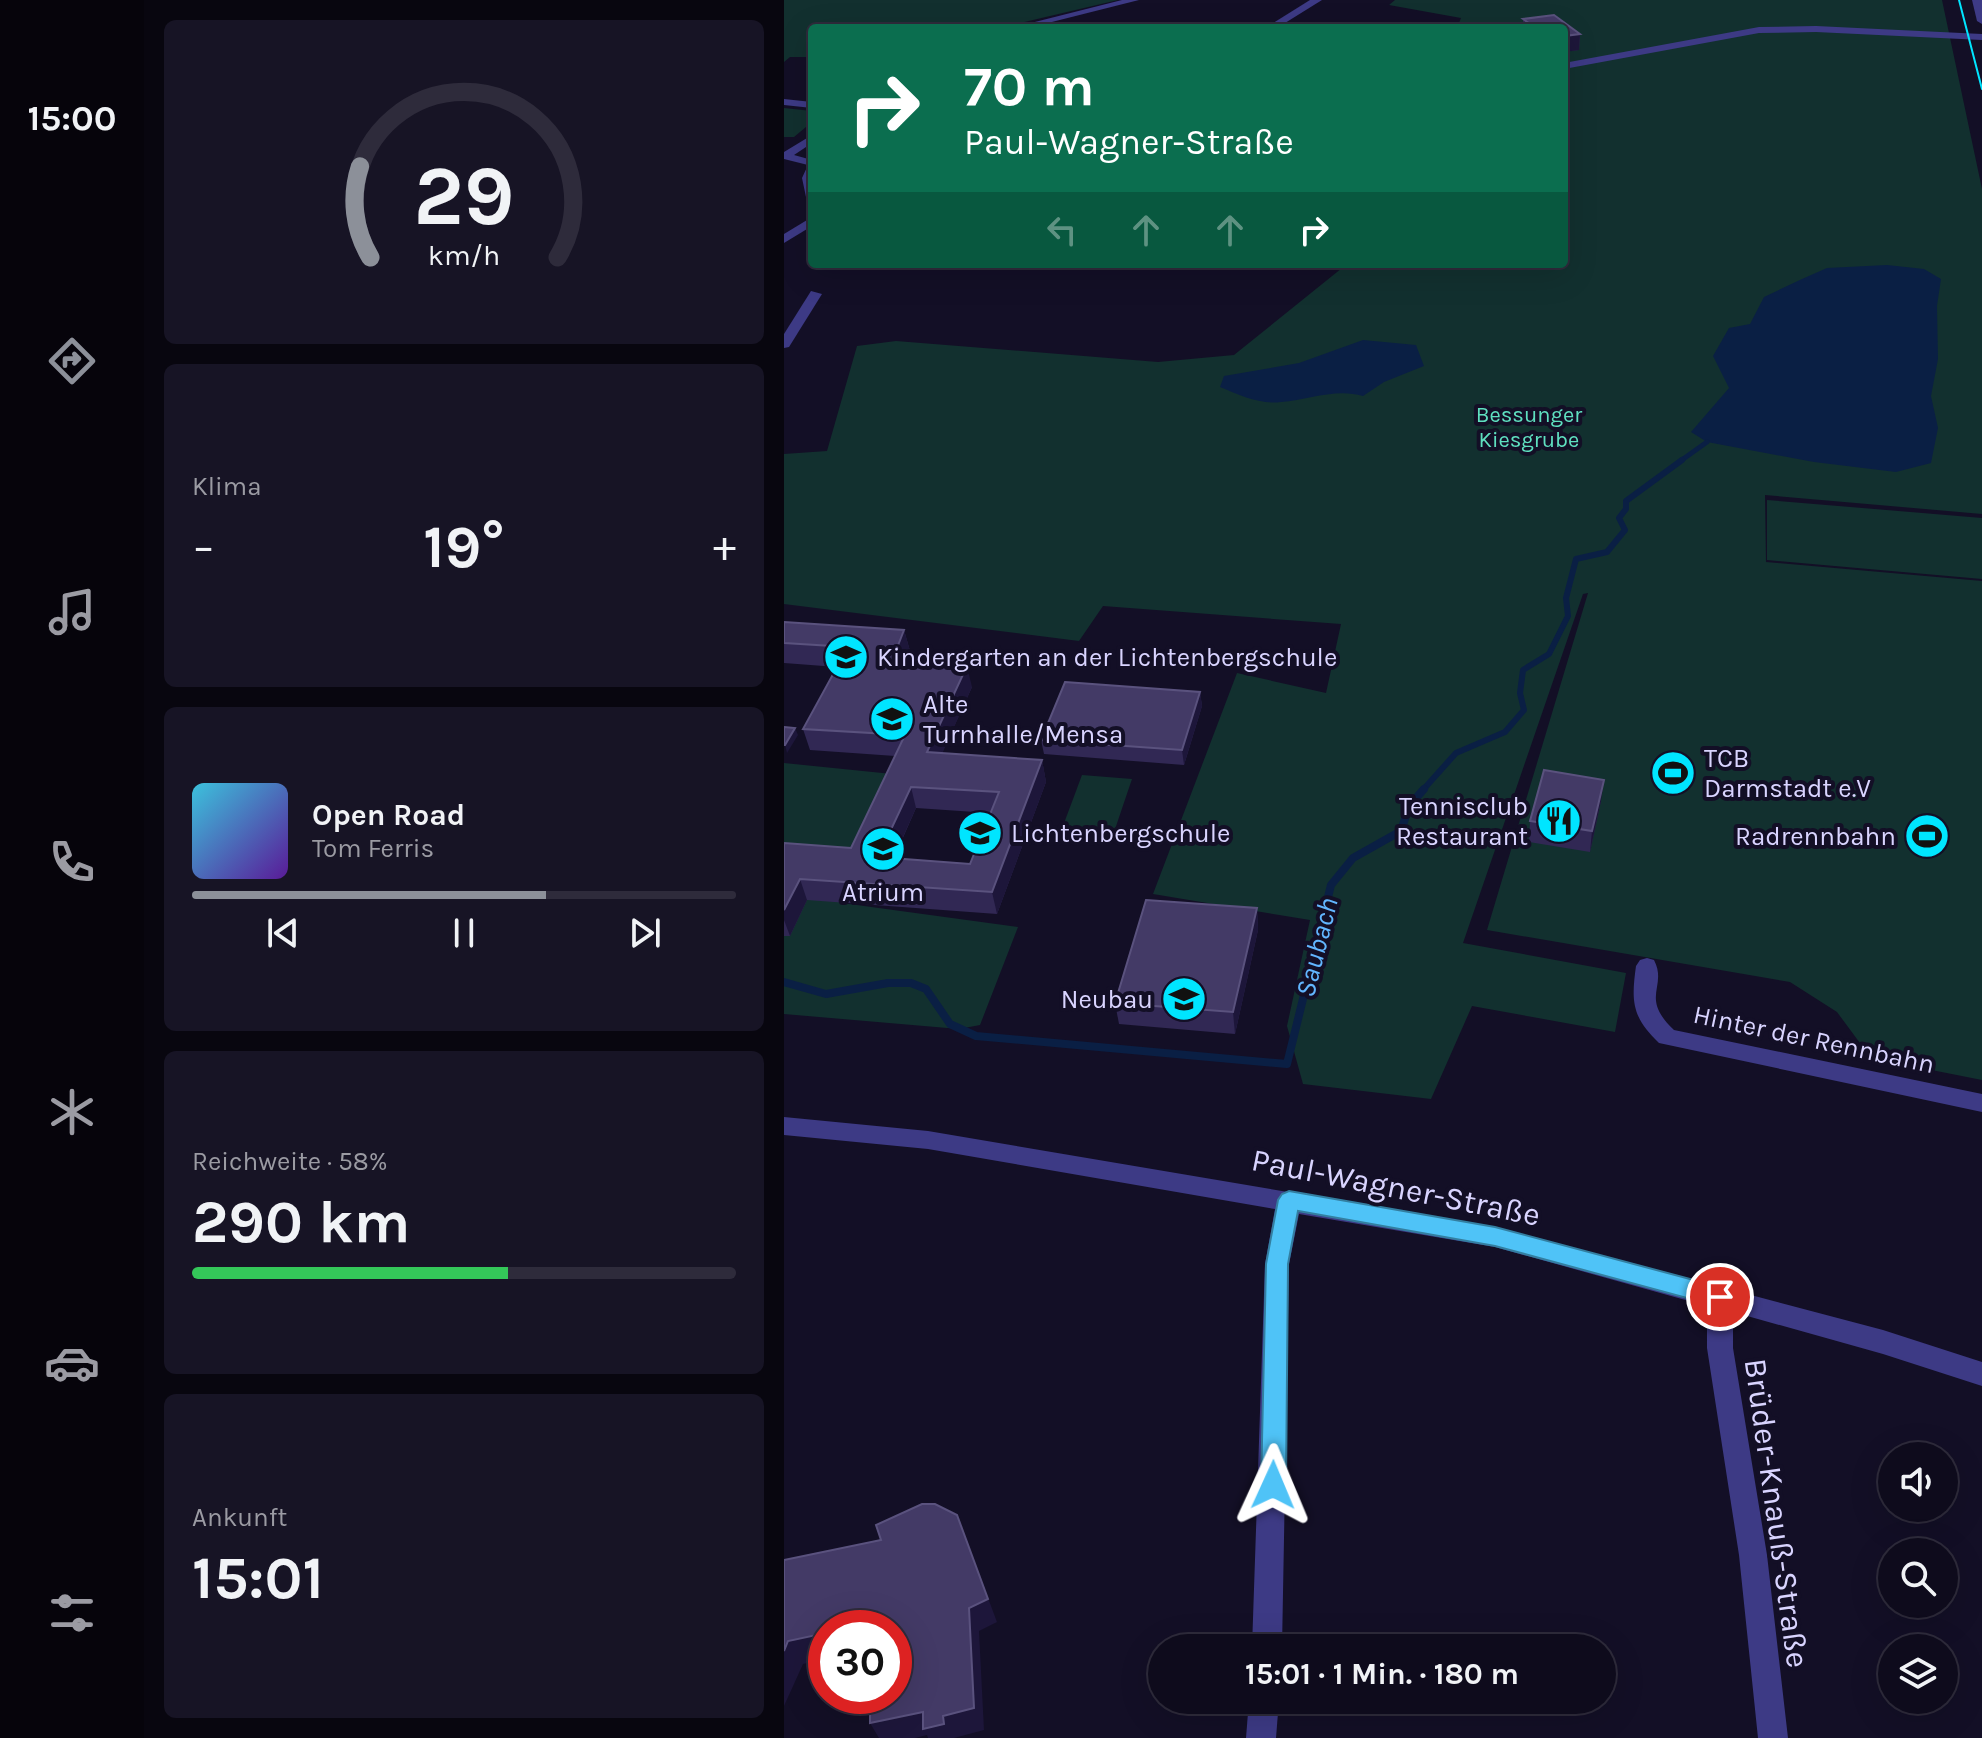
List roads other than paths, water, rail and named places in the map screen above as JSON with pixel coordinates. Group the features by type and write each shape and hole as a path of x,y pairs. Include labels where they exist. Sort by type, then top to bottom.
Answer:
{"street":[{"path":"1033,24 1134,0"},
{"path":"1277,24 1317,0"},
{"path":"1977,0 1982,21"},
{"path":"1568,65 1759,30 1828,29 1982,37"},
{"path":"784,102 808,105"},
{"path":"808,141 785,156 808,164"},
{"path":"784,239 808,224"},
{"path":"784,344 816,294"},
{"name":"Hinter der Rennbahn","path":"1647,966 1641,1005 1649,1021 1667,1037 1982,1103"},
{"name":"Paul-Wagner-Straße","path":"784,1126 928,1140 1495,1237 1883,1342 1982,1374"},
{"path":"1268,1634 1277,1264 1289,1200"},
{"name":"Brüder-Knauß-Straße","path":"1720,1297 1720,1348 1753,1555 1773,1738"},
{"path":"1261,1738 1263,1714"}],"water":[{"path":"1887,265 1924,269 1941,279 1937,306 1938,359 1931,396 1938,428 1931,463 1896,472 1814,462 1707,442 1691,432 1729,388 1713,356 1729,328 1750,324 1764,297 1827,268"},
{"path":"1363,340 1416,345 1424,366 1384,382 1363,396 1332,394 1273,403 1250,399 1220,387 1224,376 1299,363"}],"waterway":[{"name":"Saubach","path":"1679,462 1707,442"},
{"name":"Saubach","path":"1422,791 1456,753 1505,732 1524,710 1520,693 1523,670 1549,654 1568,616 1566,598 1576,559 1607,552 1625,530 1619,518 1626,509 1626,501 1682,460"},
{"name":"Saubach","path":"784,982 826,994 888,983 911,983 926,989 950,1024 976,1036 1287,1064 1331,885 1353,858 1401,831 1409,806 1424,789"}],"tram line":[{"path":"1959,0 1982,89"}],"place":[{"name":"Kindergarten an der Lichtenbergschule","path":"846,657"},
{"name":"Alte Turnhalle/Mensa","path":"892,719"},
{"name":"TCB Darmstadt e.V","path":"1673,773"},
{"name":"Tennisclub Restaurant","path":"1559,821"},
{"name":"Lichtenbergschule","path":"980,833"},
{"name":"Radrennbahn","path":"1927,836"},
{"name":"Atrium","path":"883,849"},
{"name":"Neubau","path":"1184,999"}],"park label":[{"name":"Bessunger Kiesgrube","path":"1529,426"}]}
